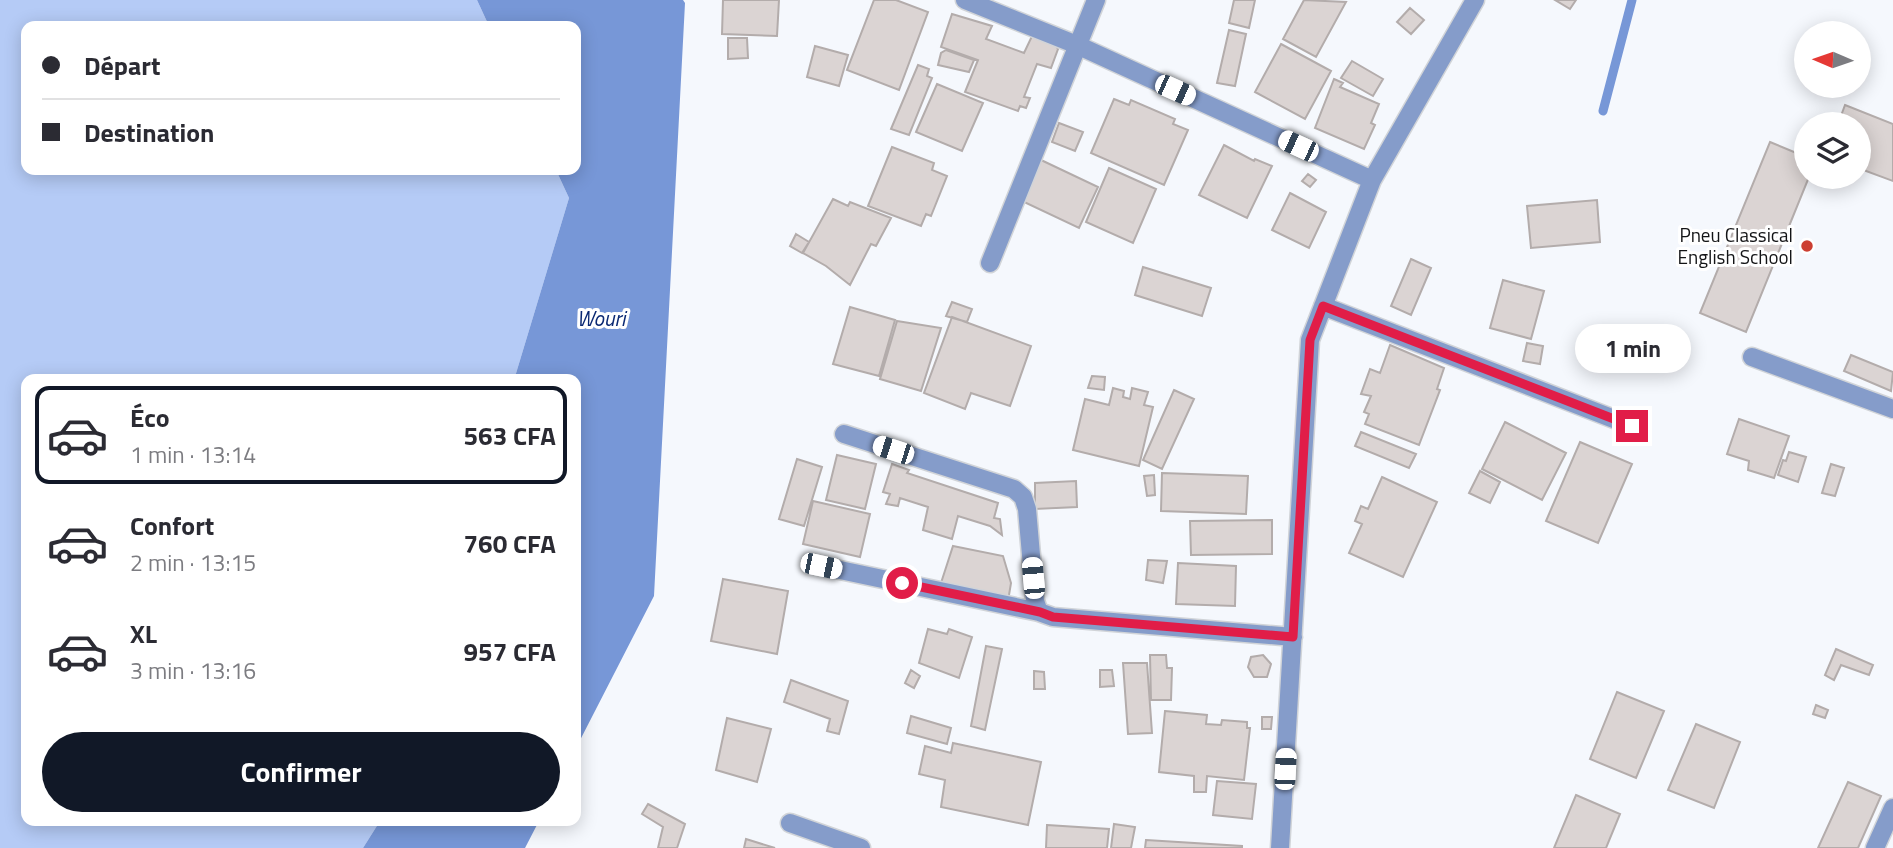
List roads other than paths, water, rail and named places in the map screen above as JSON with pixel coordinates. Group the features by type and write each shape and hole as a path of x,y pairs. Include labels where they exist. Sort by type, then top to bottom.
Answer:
{"street":[{"path":"965,0 1077,45 1372,180"},
{"path":"989,263 1096,0"},
{"path":"1280,848 1310,340 1372,180 1475,0"},
{"path":"1323,306 1632,426"},
{"path":"1752,357 1893,409"},
{"path":"844,434 1014,489 1023,497 1027,509 1035,601 1040,612"},
{"path":"821,566 1053,617 1293,637"},
{"path":"1875,848 1893,807"},
{"path":"790,823 862,848"}],"water":[{"name":"Wouri","path":"477,0 683,0 685,3 654,596 581,738 581,374 516,374 569,198 558,175 581,175 581,21 487,21"},
{"path":"377,826 536,826 525,848 363,848"}],"waterway":[{"path":"1603,111 1632,0"}],"place":[{"name":"Pneu Classical English School","path":"1807,246"}]}
